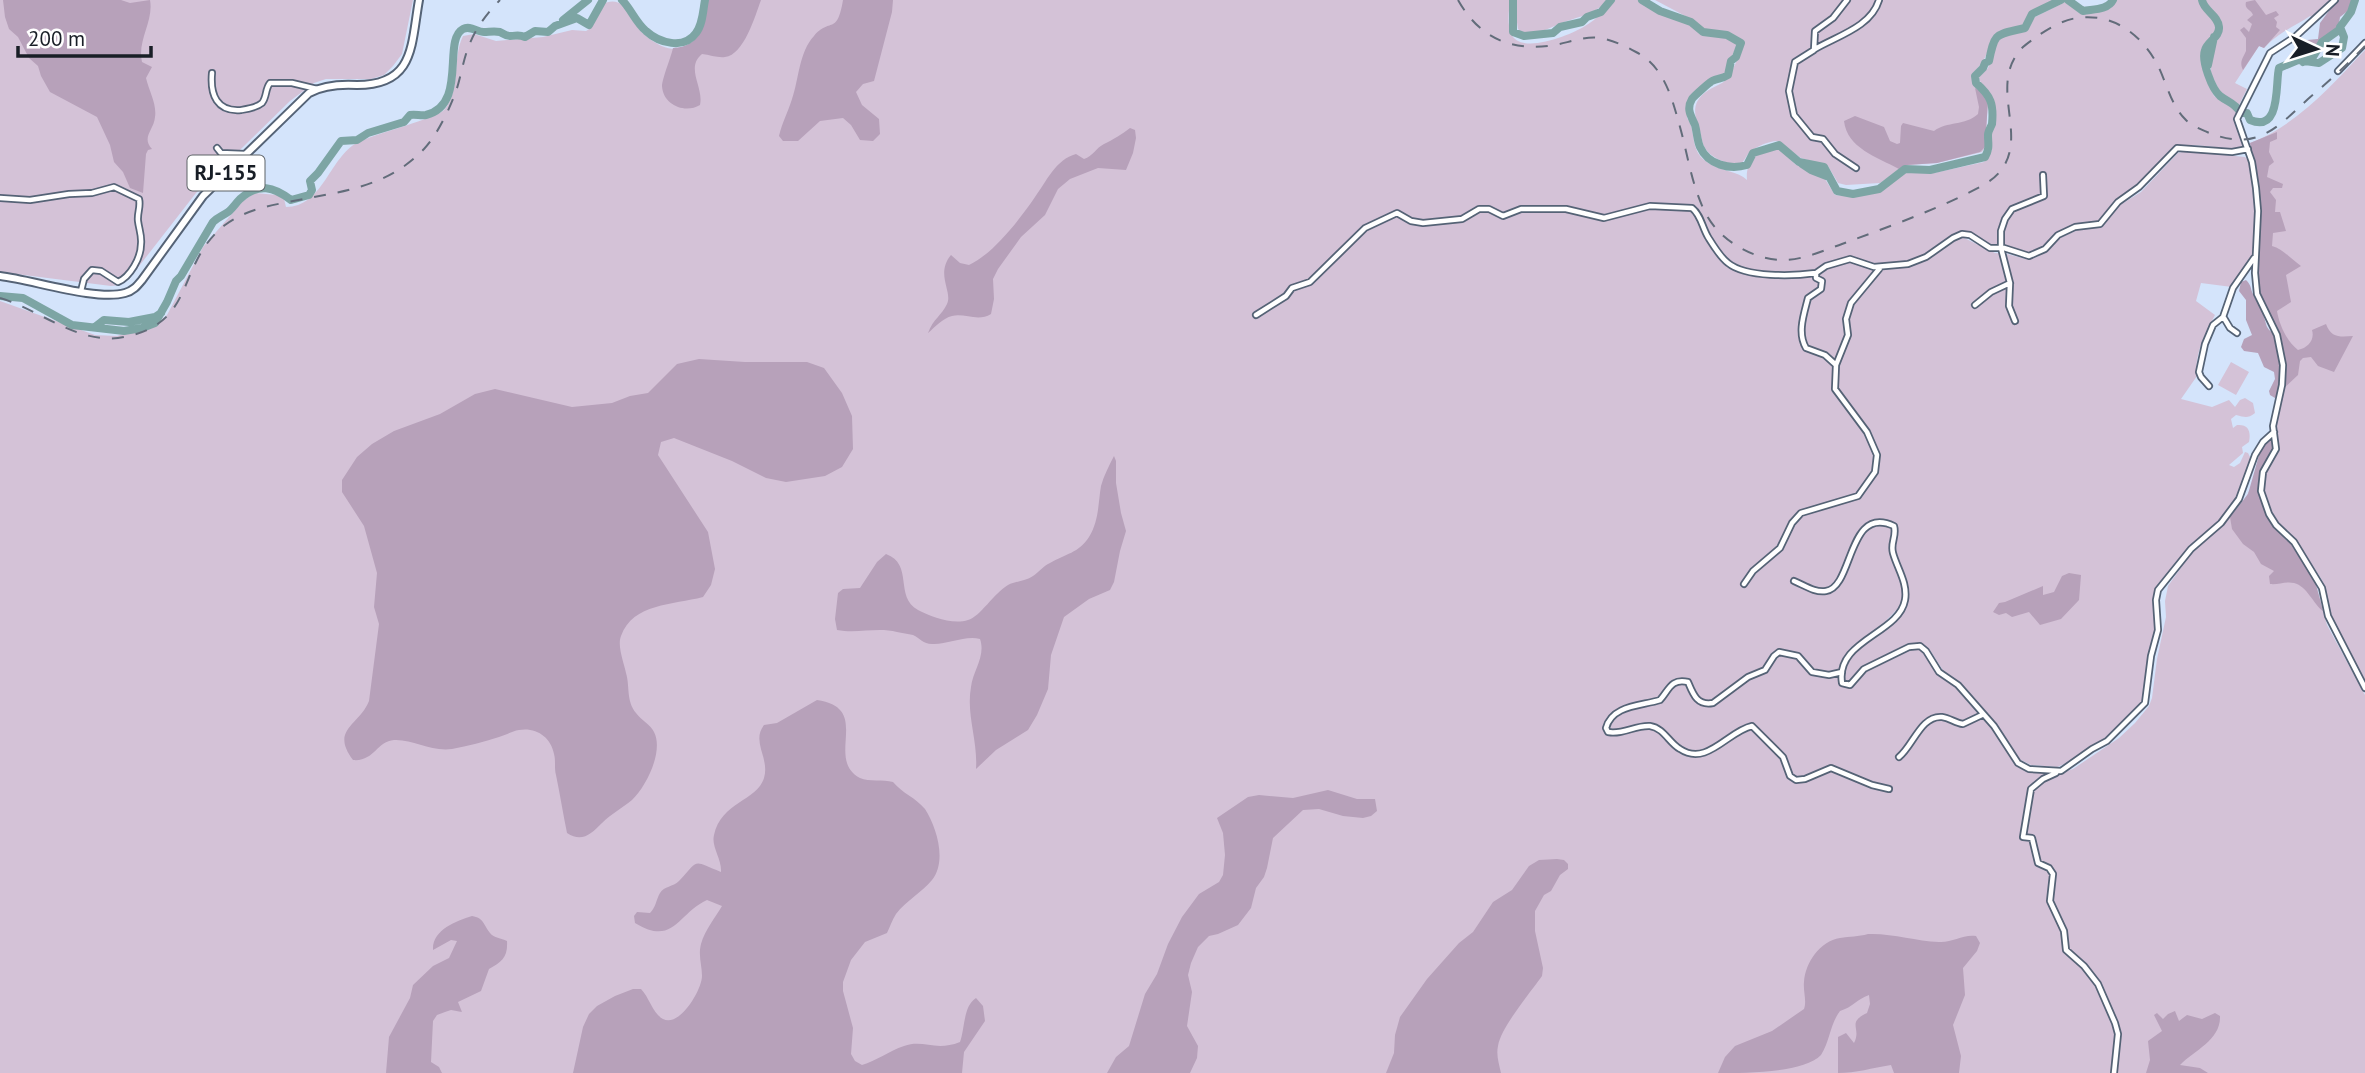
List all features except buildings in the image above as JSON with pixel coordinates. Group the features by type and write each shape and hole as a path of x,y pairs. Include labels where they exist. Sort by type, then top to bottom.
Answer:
{"main road":[{"path":"318,89 336,85 376,84 394,78 408,55 419,0"},
{"name":"RJ-155","path":"0,276 81,291 117,294 135,289 203,196 303,99 318,89"}],"street":[{"path":"1814,50 1815,31 1833,18 1847,0"},
{"path":"1856,168 1835,154 1823,139 1812,137 1791,107 1789,91 1794,64 1798,59 1858,26 1875,11 1879,0"},
{"path":"2334,0 2296,36 2270,53 2238,115 2238,122 2248,149 2258,201 2255,254 2258,294 2277,335 2283,365 2282,385 2273,419 2276,449 2261,479 2261,491 2276,525 2294,542 2322,588 2328,616 2365,688"},
{"path":"2337,71 2365,43"},
{"path":"212,73 211,86 219,104 230,110 258,105 264,99 270,83 292,83 318,89"},
{"path":"217,148 222,153 246,154"},
{"path":"1256,315 1286,296 1292,288 1310,282 1365,228 1397,213 1411,221 1423,223 1462,219 1479,209 1489,209 1503,216 1521,209 1575,209 1604,218 1650,206 1692,208 1697,212 1711,241 1731,265 1776,276 1816,273 1826,266 1850,259 1880,267 1918,261 1962,234 1970,235 1990,248 2033,256 2068,230 2079,225 2100,225 2118,202 2139,187 2176,148 2232,152 2248,149"},
{"path":"2015,321 2009,306 2010,283 2000,236 2003,224 2012,209 2044,196 2043,175"},
{"path":"0,198 30,200 92,193 114,187 139,199 141,250 134,266 124,279 118,282 102,271 92,270 84,279 81,291"},
{"path":"2209,386 2201,377 2200,358 2213,325 2224,317 2233,288 2253,261 2255,254"},
{"path":"1744,584 1753,571 1780,548 1792,523 1801,513 1858,496 1875,472 1877,455 1867,432 1835,389 1836,365 1848,335 1846,319 1851,303 1880,267"},
{"path":"1816,273 1816,278 1822,281 1821,289 1817,293 1811,293 1808,298 1802,320 1802,341 1806,348 1825,355 1836,365"},
{"path":"1975,305 2010,283"},
{"path":"2224,317 2230,328 2237,333"},
{"path":"2114,1073 2118,1034 2115,1023 2098,984 2084,966 2066,950 2064,931 2050,901 2053,874 2049,868 2038,863 2032,838 2023,837 2031,789 2107,741 2145,703 2151,656 2158,630 2158,590 2170,572 2221,523 2239,499 2255,454 2274,432"},
{"path":"1794,581 1816,590 1833,588 1841,579 1854,543 1865,530 1882,523 1895,528 1892,551 1904,583 1905,601 1898,613 1881,629 1855,647 1842,672 1842,683 1850,685 1864,669 1909,647 1920,646 1939,672 1954,681 1999,732 2020,765 2029,769 2061,771"},
{"path":"1842,672 1829,675 1812,671 1798,656 1780,652 1765,670 1748,677 1713,703 1699,701 1688,682 1679,681 1669,687 1660,700 1618,712 1608,720 1606,728 1608,732 1617,734 1640,727 1653,727 1662,731 1676,747 1690,754 1710,750 1727,741 1735,732 1752,726 1783,758 1790,776 1796,780 1830,768 1868,784 1889,789"},
{"path":"1899,757 1908,750 1924,724 1933,718 1945,717 1963,724 1982,715"}],"shaded area":[{"path":"0,0 413,0 402,54 384,75 371,79 326,79 314,83 290,101 196,193 129,279 120,285 111,286 0,272"},
{"path":"3,0 121,0 130,3 150,0 150,15 141,54 142,62 152,67 146,78 155,112 148,137 152,149 146,154 143,193 130,188 123,172 114,162 110,145 97,117 50,92 38,66 29,58 18,37 9,29"},
{"path":"707,0 1510,0 1511,33 1516,40 1534,43 1546,42 1578,30 1604,11 1613,0 1639,0 1661,14 1688,23 1701,35 1727,36 1738,42 1726,74 1710,79 1692,96 1688,104 1687,118 1696,149 1703,159 1747,180 1751,161 1765,150 1779,147 1795,164 1825,179 1835,195 1857,197 1885,188 1904,172 1934,173 1984,162 1992,150 1994,105 1979,77 1988,68 1997,40 2022,32 2033,18 2067,1 2078,12 2085,14 2111,8 2115,0 2198,0 2217,26 2217,32 2203,49 2203,71 2214,96 2238,110 2236,121 2246,149 2191,145 2173,147 2101,221 2064,229 2033,253 2019,254 2003,250 1965,231 1956,234 1995,253 2026,259 2037,257 2060,238 2082,228 2101,228 2120,205 2141,192 2178,153 2186,151 2245,157 2249,161 2256,203 2254,253 2232,287 2201,283 2196,301 2215,315 2199,352 2197,376 2181,399 2212,407 2229,400 2235,407 2245,398 2253,403 2255,413 2248,417 2236,415 2231,419 2233,428 2237,425 2247,427 2250,438 2242,447 2243,453 2229,465 2234,467 2240,463 2245,452 2251,459 2238,498 2219,522 2185,553 2158,584 2154,601 2155,632 2150,650 2146,694 2142,704 2104,740 2057,767 2031,765 2017,758 2000,731 1960,683 1944,672 1930,650 1920,643 1909,643 1875,660 1859,669 1850,682 1844,682 1846,668 1852,656 1893,624 1907,603 1908,589 1895,549 1896,528 1891,546 1904,590 1902,604 1876,631 1850,648 1839,671 1839,682 1843,687 1853,686 1864,671 1913,648 1920,649 1938,673 1956,686 1994,730 2015,765 2026,770 2059,774 2073,769 2119,738 2149,706 2166,617 2168,586 2192,552 2218,530 2244,501 2251,487 2260,452 2268,439 2272,452 2264,465 2259,483 2264,505 2273,524 2290,543 2315,581 2327,625 2365,695 2365,1073 0,1073 0,301 95,335 117,336 156,324 167,315 203,247 243,201 255,193 277,195 284,199 286,207 298,205 317,191 346,151 355,144 445,109 453,92 463,36 474,34 496,41 543,37 572,30 586,31 591,28 603,4 613,2 623,6 639,29 659,45 671,49 681,48 690,44 703,27"},
{"path":"707,0 761,0 748,34 738,50 725,57 702,54 697,59 695,72 700,105 682,108 666,98 662,83 673,48 690,43 700,33"},
{"path":"843,0 893,0 874,81 863,84 856,92 862,105 879,119 880,134 873,141 860,140 843,118 820,121 798,141 783,141 779,136 805,50 820,30 835,22"},
{"path":"1516,0 1608,0 1585,15 1544,30 1527,33 1518,29"},
{"path":"1655,0 2055,0 2031,12 2024,26 1994,38 1986,56 1973,73 1974,85 1986,95 1988,101 1985,147 1982,152 1937,163 1907,165 1880,183 1846,185 1838,183 1828,166 1801,158 1777,141 1756,148 1739,165 1723,161 1709,153 1702,142 1695,115 1696,105 1702,95 1722,83 1733,70 1742,40 1728,32 1704,29"},
{"path":"2204,0 2333,0 2314,19 2310,16 2280,34 2264,48 2259,46 2235,83 2247,89 2239,105 2221,94 2211,74 2211,62 2221,24 2205,6"},
{"path":"2255,0 2266,15 2276,11 2279,15 2274,18 2276,27 2280,30 2264,48 2259,46 2243,70 2241,62 2246,51 2246,38 2240,30 2244,27 2249,32 2252,24 2247,20 2253,15 2246,7 2246,2"},
{"path":"2337,0 2353,0 2349,10 2340,17 2338,30 2323,40 2313,56 2304,59 2302,55 2307,40 2318,39 2320,23"},
{"path":"2365,50 2365,683 2333,621 2322,580 2296,540 2274,517 2265,493 2265,475 2279,447 2275,426 2286,368 2279,334 2260,293 2259,194 2250,143 2267,136 2298,115"},
{"path":"1975,88 1986,95 1988,101 1985,147 1980,152 1937,163 1907,165 1899,169 1864,151 1846,130 1844,121 1855,116 1884,127 1890,141 1897,144 1900,143 1903,123 1934,131 1973,118 1978,114 1979,107"},
{"path":"1130,128 1135,130 1136,138 1126,170 1098,168 1070,179 1058,189 1045,215 1021,237 993,279 994,299 991,314 981,317 952,316 928,333 947,304 944,269 951,255 960,263 969,265 978,260 1014,225 1063,161 1076,154 1087,158"},
{"path":"2277,132 2277,139 2270,142 2269,152 2274,162 2269,166 2267,177 2283,184 2282,188 2273,188 2270,192 2276,200 2275,212 2280,212 2286,231 2273,233 2272,246 2301,266 2286,275 2291,302 2277,311 2282,327 2298,350 2310,343 2312,330 2326,324 2333,334 2353,336 2334,372 2318,366 2311,357 2303,358 2298,375 2283,389 2285,373 2282,347 2259,290 2257,262 2260,205 2250,143"},
{"path":"2246,280 2278,344 2282,377 2275,398 2269,391 2275,379 2274,372 2264,367 2258,353 2244,351 2241,347 2244,339 2252,335 2246,320 2246,300 2239,291 2241,282"},
{"path":"699,359 807,362 824,368 842,393 852,416 853,449 842,467 825,476 786,482 766,478 674,438 661,442 658,455 708,532 715,569 711,585 703,597 644,611 627,625 621,636 620,649 631,704 638,716 653,729 657,749 648,778 632,800 586,836 577,837 567,833 555,772 555,757 550,743 542,734 525,729 452,749 437,749 408,741 388,741 366,758 353,760 344,741 345,734 369,701 379,624 374,607 377,573 364,526 342,492 342,480 357,457 394,431 440,414 475,394 495,389 572,407 612,403 648,393 677,364"},
{"path":"2231,362 2249,372 2236,395 2218,385"},
{"path":"2273,435 2275,447 2261,473 2259,491 2273,524 2290,543 2315,581 2323,611 2299,585 2270,584 2269,576 2274,571 2261,564 2254,552 2243,544 2232,529 2230,517 2248,494 2260,452"},
{"path":"1114,456 1116,483 1126,531 1114,582 1110,590 1089,599 1064,617 1051,655 1048,689 1037,715 1028,730 996,750 976,769 970,697 981,651 980,639 968,638 932,644 913,635 890,631 837,630 835,619 838,593 843,589 860,588 877,562 886,554 899,565 907,597 918,610 949,621 973,618 1008,585 1030,578 1085,542 1095,525 1101,486"},
{"path":"2069,573 2081,575 2079,600 2061,619 2040,625 2029,612 2012,617 2006,613 1999,615 1993,612 1999,603 2043,586 2043,595 2054,592 2062,576"},
{"path":"817,700 833,705 842,713 846,723 846,759 850,770 860,778 893,782 917,801 929,817 940,854 932,880 896,914 887,933 865,942 851,960 843,982 843,991 853,1028 851,1054 855,1061 862,1065 911,1044 944,1046 960,1042 969,1006 976,998 983,1006 985,1021 964,1052 962,1073 573,1073 583,1027 589,1014 597,1006 633,989 641,989 663,1019 676,1018 689,1006 701,982 701,944 722,906 707,900 675,925 659,931 635,923 634,916 637,912 650,913 662,891 677,883 694,865 705,865 721,872 714,835 724,815 754,792 764,778 765,764 759,738 764,725 777,723"},
{"path":"1328,790 1357,799 1375,799 1377,811 1363,818 1319,809 1303,810 1273,838 1267,868 1256,888 1251,908 1238,925 1209,936 1198,947 1191,963 1188,975 1192,992 1187,1026 1198,1046 1197,1058 1190,1073 1107,1073 1116,1057 1129,1046 1145,994 1157,974 1182,917 1199,894 1219,882 1223,875 1223,833 1217,818 1248,797 1259,795 1293,798"},
{"path":"1539,860 1564,860 1568,869 1560,875 1551,891 1544,895 1535,911 1535,931 1543,968 1542,976 1500,1038 1497,1053 1501,1073 1386,1073 1394,1053 1400,1017 1427,979 1459,943 1473,932 1493,902 1512,890 1529,866"},
{"path":"472,916 481,920 492,935 507,941 506,951 501,961 489,969 481,991 458,1002 462,1012 451,1010 437,1015 433,1021 431,1062 439,1067 442,1073 386,1073 389,1037 410,998 413,985 433,966 449,958 457,941 451,940 433,950 436,937 452,924"},
{"path":"1868,934 1939,942 1976,936 1980,943 1963,968 1965,995 1953,1025 1961,1056 1959,1073 1894,1073 1891,1065 1838,1073 1838,1037 1846,1033 1854,1043 1856,1023 1867,1013 1869,995 1840,1011 1824,1050 1813,1061 1774,1071 1718,1073 1725,1057 1735,1046 1772,1031 1804,1009 1805,975 1820,948 1833,940"},
{"path":"2175,1011 2179,1021 2187,1015 2202,1019 2215,1013 2220,1016 2212,1038 2180,1065 2200,1068 2208,1073 2146,1073 2150,1060 2148,1041 2162,1031 2154,1015 2157,1013 2163,1019"}],"waterway":[{"path":"563,20 588,0"},
{"path":"0,296 23,298 72,325 124,331 155,323 176,281 213,222 228,212 240,199 260,188 272,189 291,200 309,195 312,190 310,181 341,141 357,140 368,133 404,122 410,115 426,115 439,109 447,99 451,86 454,46 457,35 463,29 525,37 535,31 548,32 555,26 577,18 589,25 603,0"},
{"path":"622,0 642,28 658,39 671,43 685,42 691,38 701,21 705,0"},
{"path":"1513,0 1513,32 1524,36 1553,33 1560,27 1582,22 1601,12 1611,0"},
{"path":"1642,0 1660,11 1691,22 1703,32 1727,35 1741,43 1736,57 1731,61 1728,75 1711,82 1693,98 1689,106 1699,144 1708,158 1720,165 1747,165 1753,153 1779,145 1799,162 1824,167 1837,191 1853,194 1879,189 1905,169 1930,170 1985,157 1992,111 1988,96 1976,83 1975,76 1989,61 1998,36 2025,28 2032,14 2061,0"},
{"path":"2068,0 2083,11 2104,7 2113,0"},
{"path":"2202,0 2219,27 2218,34 2204,55 2211,81 2220,96 2241,113 2247,113 2250,120 2260,122 2272,113 2279,68 2298,60 2319,63 2342,48 2344,37 2340,27 2351,12 2355,0"},
{"path":"2303,62 2313,57 2322,42 2339,30"},
{"path":"2208,65 2214,37"},
{"path":"1802,164 1829,177"},
{"path":"95,327 104,320 129,322 155,317 161,313"}],"railway":[{"path":"0,298 91,336 124,337 148,330 164,319 175,306 209,240 232,220 260,208 340,192 376,181 409,163 424,149 446,116 473,37 500,0"},
{"path":"1458,0 1476,24 1499,40 1511,44 1539,47 1600,38 1623,45 1646,58 1661,75 1670,95 1697,193 1712,224 1740,248 1762,257 1786,260 1808,256 1929,211 1980,187 1998,174 2008,158 2011,142 2007,88 2009,71 2024,46 2055,25 2089,17 2123,27 2149,51 2176,106 2187,121 2207,132 2238,140 2263,135 2285,120 2365,46"}]}
